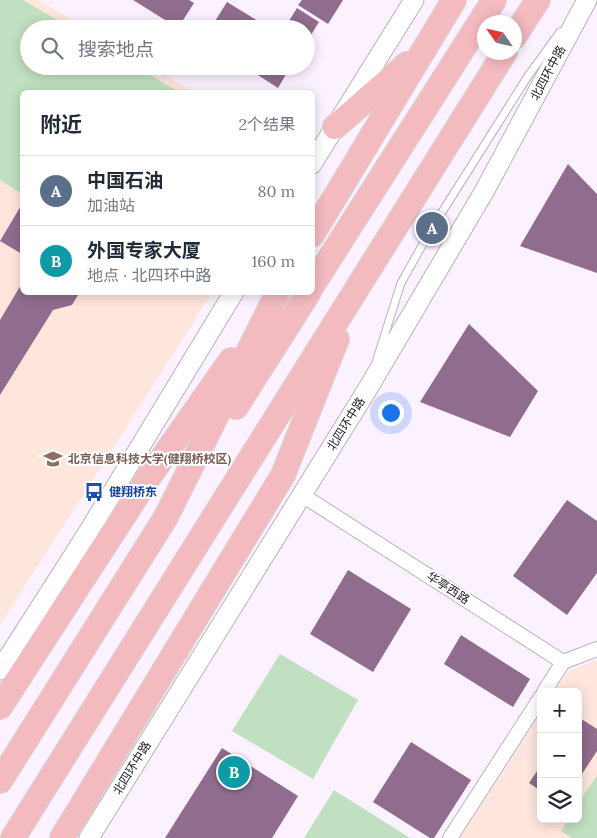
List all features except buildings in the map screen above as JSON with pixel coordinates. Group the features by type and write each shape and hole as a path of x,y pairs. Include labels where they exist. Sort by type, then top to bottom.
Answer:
{"highway":[{"path":"315,230 454,0"},
{"path":"315,281 494,0"},
{"path":"522,25 538,0"},
{"path":"335,127 424,50"},
{"path":"13,838 500,60"},
{"path":"63,836 283,475 360,282"},
{"path":"0,707 149,477 276,295"},
{"path":"166,517 277,295"},
{"path":"0,781 307,295"}],"street":[{"path":"315,159 414,0"},
{"name":"北四环中路","path":"89,838 367,390 486,190 586,0"},
{"path":"0,670 84,539 232,295"},
{"name":"华亭西路","path":"302,495 563,662"},
{"path":"547,688 563,662 597,649"},
{"path":"450,838 537,703"}],"lane":[{"path":"367,390 400,283 432,228 528,76 586,0"}],"shaded area":[{"name":"北京信息科技大学(健翔桥校区)","path":"0,0 39,0 72,20 20,20 20,75 165,75 191,90 20,90 20,295 211,295 0,625"},
{"path":"597,660 597,838 460,838 537,720 537,823 582,823 582,688 558,688 569,671"}],"green space":[{"path":"0,0 23,0 57,20 20,20 20,75 150,75 176,90 20,90 20,193 0,180"},
{"path":"280,654 358,700 313,779 232,731"},
{"path":"597,775 597,838 572,838 561,831 566,823 582,823 582,798"},
{"path":"334,790 410,838 304,838"}],"place":[{"name":"中国石油","path":"432,228"},
{"name":"北京信息科技大学(健翔桥校区)","path":"53,459"},
{"name":"健翔桥东","path":"94,492"},
{"name":"外国专家大厦","path":"234,772"}]}
